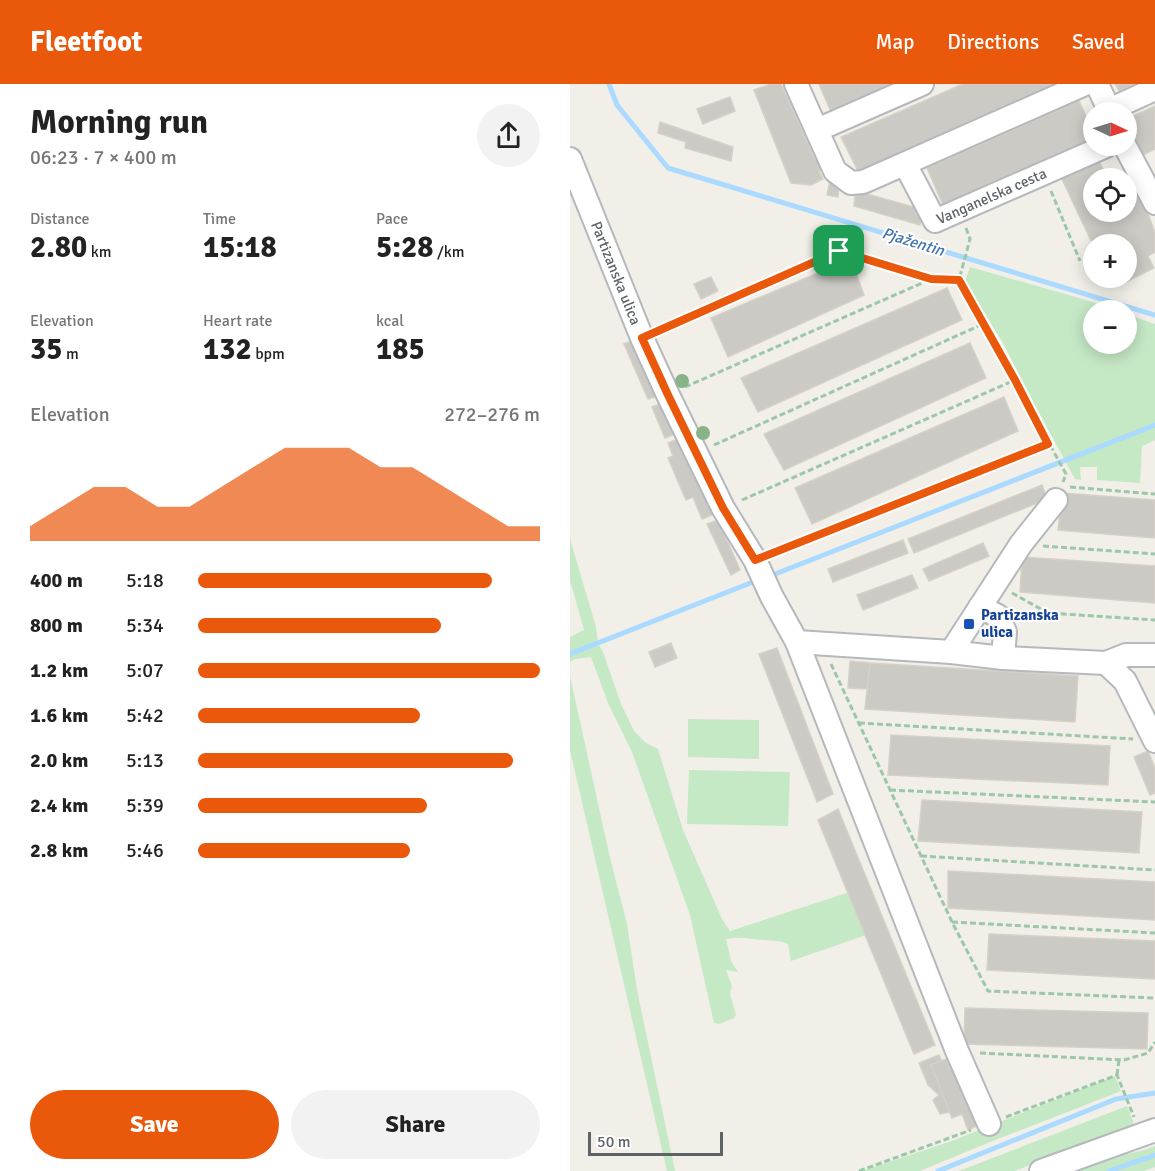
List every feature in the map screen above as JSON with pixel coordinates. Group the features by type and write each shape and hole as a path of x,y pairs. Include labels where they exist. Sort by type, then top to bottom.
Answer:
{"street":[{"path":"796,84 835,171 851,183 863,182 1085,84"},
{"path":"817,130 922,84"},
{"path":"1097,84 1106,102"},
{"path":"1128,102 1155,89"},
{"name":"Vanganelska cesta","path":"905,164 935,221 1083,155"},
{"name":"Partizanska ulica","path":"570,159 642,338 668,395 723,508 755,560 796,642 957,1052 989,1124"},
{"path":"1146,161 1155,203"},
{"path":"951,652 1021,544 1059,493"},
{"path":"980,607 998,616 1005,632 1003,658"},
{"path":"796,642 951,652 1003,658 1106,663 1126,655 1155,655"},
{"path":"1106,663 1125,681 1155,741"},
{"path":"1041,1171 1155,1130"}],"path":[{"path":"1043,172 1080,261"},
{"path":"970,239 959,280 1066,474"},
{"path":"642,338 839,251 931,279 959,280"},
{"path":"668,395 931,279"},
{"path":"696,453 983,324"},
{"path":"723,508 1015,380"},
{"path":"755,560 1048,444"},
{"path":"1059,493 1155,494"},
{"path":"1021,544 1155,554"},
{"path":"995,583 1048,613 1155,620"},
{"path":"833,645 828,658 952,922 988,991 1155,998"},
{"path":"859,723 1155,741"},
{"path":"890,790 1155,802"},
{"path":"921,856 1155,870"},
{"path":"952,922 1155,933"},
{"path":"957,1052 1124,1060 1149,1053 1155,1042"},
{"path":"1119,1060 1117,1075 1131,1109"},
{"path":"859,1171 1117,1075"}],"green space":[{"path":"970,267 1086,300 1083,300 1083,354 1137,354 1137,318 1155,324 1155,440 1142,446 1140,483 1097,480 1097,467 1080,467 1081,480 1075,479 1003,343 965,281"},
{"path":"570,539 596,627 598,643 621,704 634,731 646,743 658,749 683,830 722,919 730,931 853,891 869,934 791,961 788,944 745,938 726,939 731,961 738,972 726,970 732,986 730,994 736,1015 719,1024 714,1023 690,915 632,752 608,703 591,657 570,662 570,637 584,630 570,580"},
{"path":"570,676 627,924 637,990 675,1171 667,1171 570,750"},
{"path":"688,719 759,720 759,759 688,757"},
{"path":"689,770 790,772 788,826 687,824"},
{"path":"1115,1076 1121,1091 920,1171 862,1171 952,1141"},
{"path":"1127,1106 1134,1124 1015,1171 959,1171"},
{"path":"1155,1146 1155,1167 1144,1171 1063,1171 1085,1163"}],"building":[{"path":"771,84 781,84 815,159 820,156 825,168 819,171 823,179 811,185 791,183 754,90"},
{"path":"819,84 899,84 832,114"},
{"path":"963,84 1058,84 859,173 841,137"},
{"path":"1115,84 1133,84 1119,91"},
{"path":"730,97 735,111 703,124 697,109"},
{"path":"1079,101 1083,110 1083,143 943,205 927,168"},
{"path":"1155,106 1155,149 1141,156 1137,148 1137,114"},
{"path":"660,122 733,147 731,161 685,148 686,142 658,133"},
{"path":"1099,161 1102,168 1083,168 1083,222 1137,222 1137,196 1141,194 1155,233 1155,252 1148,256 1154,268 1137,276 1137,234 1088,234 1061,177"},
{"path":"830,181 839,183 838,197 827,195"},
{"path":"860,192 917,208 915,214 922,216 920,225 854,206 855,196"},
{"path":"851,259 864,295 728,357 711,318"},
{"path":"711,277 718,291 701,299 694,284"},
{"path":"947,288 962,320 758,412 741,378"},
{"path":"637,339 661,395 648,399 624,344"},
{"path":"970,343 986,378 784,470 764,434"},
{"path":"1004,397 1018,431 812,524 795,488"},
{"path":"664,403 677,433 665,438 652,407"},
{"path":"680,438 714,514 702,519 693,497 686,500 668,458 673,456 668,443"},
{"path":"1042,485 1047,499 914,553 908,539"},
{"path":"1062,493 1155,500 1155,538 1058,530"},
{"path":"718,520 740,570 731,575 707,524"},
{"path":"903,540 908,553 833,582 828,569"},
{"path":"983,543 989,556 929,581 923,569"},
{"path":"1022,557 1155,566 1155,603 1020,592"},
{"path":"912,575 918,588 863,610 857,595"},
{"path":"671,643 677,658 655,667 649,652"},
{"path":"777,648 833,794 817,802 759,654"},
{"path":"850,661 870,663 867,689 848,688"},
{"path":"870,663 1078,676 1075,722 865,709"},
{"path":"891,735 1110,746 1108,785 888,775"},
{"path":"1148,751 1155,768 1155,793 1150,795 1134,757"},
{"path":"922,800 1142,812 1139,853 918,841"},
{"path":"838,809 935,1045 914,1054 818,820"},
{"path":"948,871 1155,882 1155,920 948,908"},
{"path":"989,934 1155,941 1155,979 987,970"},
{"path":"965,1008 1148,1013 1147,1049 964,1044"},
{"path":"939,1055 963,1110 940,1114 933,1100 939,1095 928,1085 919,1063"},
{"path":"946,1059 950,1068 956,1066 979,1125 968,1130 962,1114 952,1118 931,1065"}],"waterway":[{"name":"Pjažentin","path":"609,84 617,105 668,168 1155,315"},
{"path":"770,576 1155,425"},
{"path":"570,654 758,580"},
{"path":"938,1171 1116,1099 1155,1093"},
{"path":"1109,1171 1155,1155"}],"place":[{"name":"Partizanska ulica","path":"969,624"}],"route":[{"path":"839,251 931,279 959,280 1048,444 755,560 723,508 642,338 839,251"}]}
